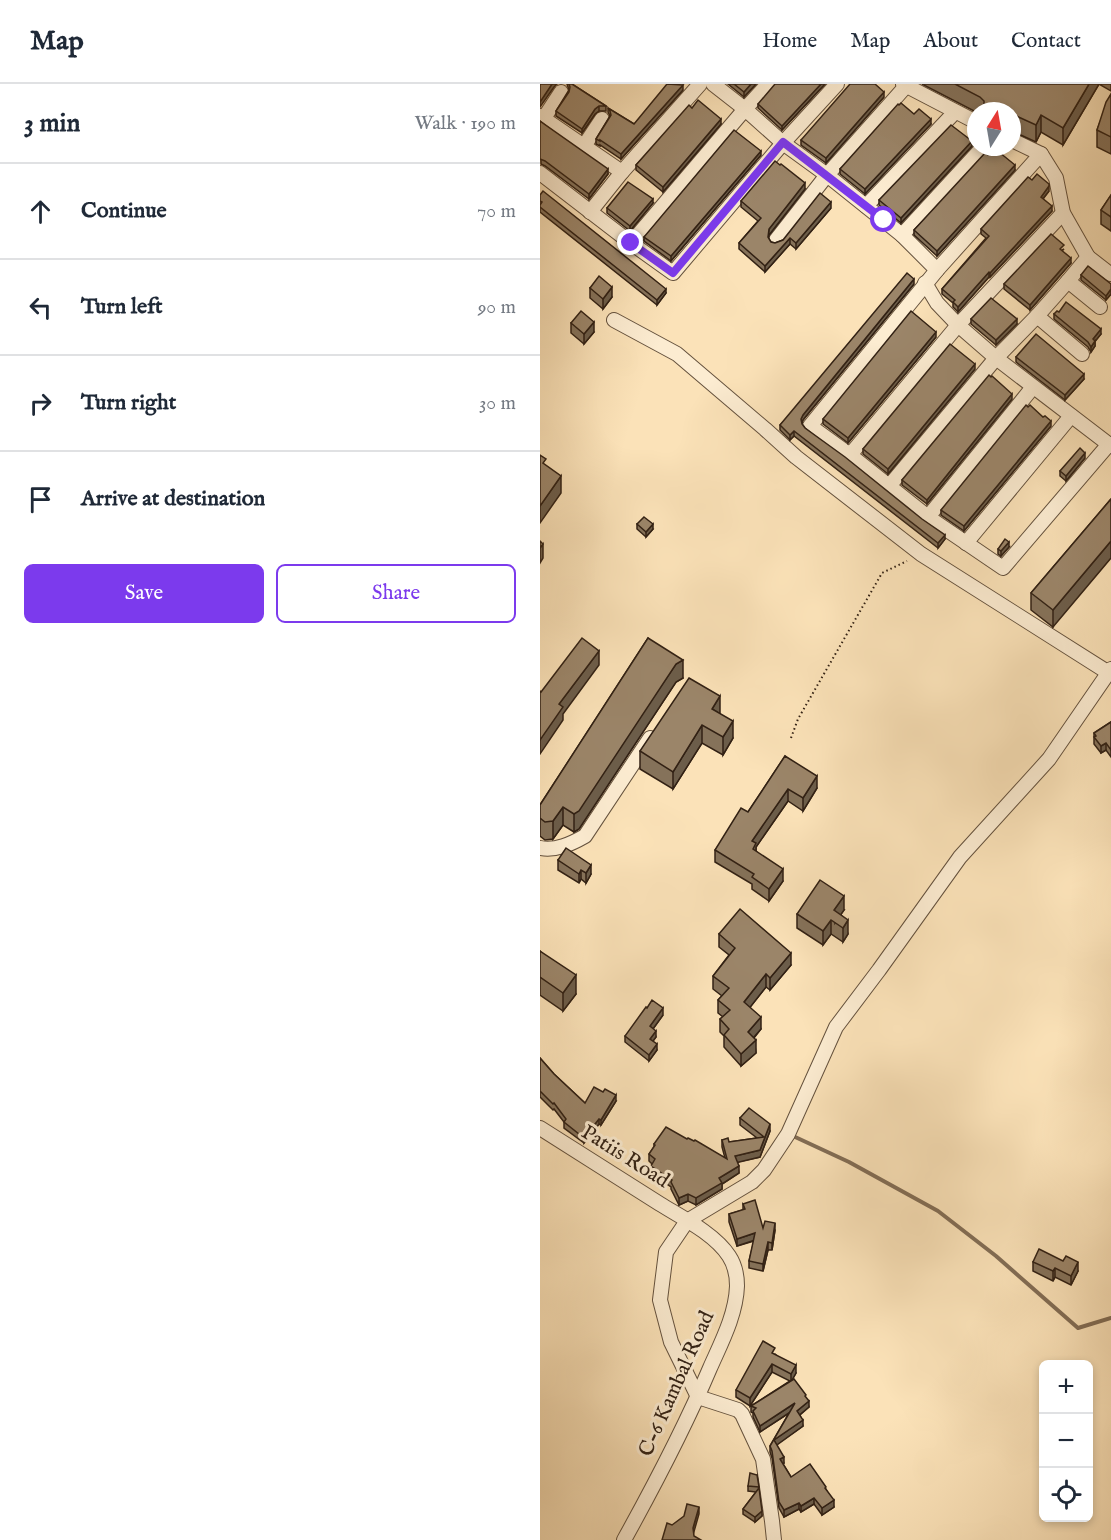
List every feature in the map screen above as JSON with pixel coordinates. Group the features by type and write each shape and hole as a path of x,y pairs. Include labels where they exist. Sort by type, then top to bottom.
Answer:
{"street":[{"path":"590,212 622,172 700,84"},
{"path":"713,84 902,235 937,270"},
{"path":"631,243 768,84"},
{"path":"540,173 673,273 783,142 837,84"},
{"path":"776,240 905,85 967,118"},
{"path":"561,92 542,117 622,172"},
{"path":"866,206 955,112"},
{"path":"584,146 602,119"},
{"path":"1021,144 1041,154 1056,178 1063,213 1088,257 1110,274"},
{"path":"925,284 937,303 958,325 996,358 1110,445 1003,568 928,517 890,485 810,426 925,284 1041,154"},
{"path":"902,235 974,156"},
{"path":"850,455 958,325 1063,213"},
{"path":"890,485 996,358 1037,316 1088,257"},
{"path":"1068,281 1100,307"},
{"path":"1037,316 1082,354"},
{"path":"614,320 677,354 796,457 921,554 1110,671 1049,759 960,857 836,1027 788,1134 764,1170 752,1182 687,1221 666,1252 660,1300 671,1342 698,1397 738,1410 742,1414 763,1459 774,1540"},
{"path":"928,517 1033,387"},
{"path":"966,543 1071,416"},
{"path":"540,848 552,849 572,844 585,836 658,726"},
{"name":"Patiis Road","path":"540,1128 687,1221"},
{"name":"C-6 Kambal Road","path":"624,1540 658,1479 698,1397 735,1303 737,1285 733,1263 728,1254 718,1243 687,1221"}],"path":[{"path":"791,738 798,719 882,573 921,554"}],"building":[{"path":"540,84 552,84 540,102"},
{"path":"569,84 606,106 599,106 595,109 582,129 556,111 569,92"},
{"path":"667,84 683,85 621,154 596,139 611,115 608,108 634,124"},
{"path":"734,84 751,84 744,92"},
{"path":"775,84 821,84 782,126 758,104"},
{"path":"850,84 875,84 884,92 826,158 801,140"},
{"path":"955,84 1089,84 1063,128 1041,115 1036,125 1021,118 1021,102 984,102 980,97"},
{"path":"1111,94 1111,137 1097,130"},
{"path":"698,100 721,119 663,187 636,165 689,105 692,108"},
{"path":"901,103 914,114 919,109 931,119 865,189 840,169"},
{"path":"540,121 608,169 589,194 540,159"},
{"path":"951,125 967,137 967,146 901,218 879,200"},
{"path":"734,130 761,151 671,256 644,237"},
{"path":"982,156 1004,156 1015,165 937,251 914,230"},
{"path":"775,161 805,183 769,229 768,237 771,242 783,240 820,193 831,202 796,243 790,238 765,266 739,243 761,218 741,201"},
{"path":"1037,174 1049,184 1041,197 1052,206 958,307 953,302 955,300 942,289 989,236 981,229 1028,177 1032,180"},
{"path":"628,182 653,199 630,226 607,208"},
{"path":"543,191 666,289 657,300 540,207 542,202 540,195"},
{"path":"1111,195 1111,217 1101,210"},
{"path":"1051,234 1064,245 1060,249 1071,258 1030,305 1004,284"},
{"path":"1088,266 1111,284 1111,289 1106,296 1081,275"},
{"path":"907,273 914,279 801,419 805,428 945,535 938,543 794,431 790,435 780,425"},
{"path":"599,276 612,287 603,299 590,288"},
{"path":"991,298 1017,319 996,340 971,319"},
{"path":"1066,302 1101,329 1093,339 1095,341 1091,347 1054,314 1059,312"},
{"path":"581,311 594,322 584,334 571,323"},
{"path":"911,311 936,332 848,438 823,419"},
{"path":"1036,334 1084,374 1065,395 1016,357"},
{"path":"950,344 975,364 888,469 863,449"},
{"path":"989,375 1012,394 927,500 902,480"},
{"path":"1026,405 1028,407 1030,405 1051,421 964,526 941,510"},
{"path":"1080,448 1085,453 1066,476 1060,471"},
{"path":"540,455 546,459 543,463 561,476 540,506"},
{"path":"1111,499 1111,541 1053,610 1031,593"},
{"path":"644,517 653,524 646,532 637,524"},
{"path":"1005,539 1009,542 1001,551 998,549"},
{"path":"582,638 599,651 559,704 563,707 540,740 540,691"},
{"path":"648,638 683,660 676,664 579,811 574,814 563,807 553,821 545,822 540,818 540,805"},
{"path":"689,678 720,696 712,709 733,721 723,737 702,725 673,772 640,751"},
{"path":"1111,722 1111,750 1106,743 1101,746 1094,737 1096,736 1094,733"},
{"path":"785,756 817,776 803,798 788,789 752,841 756,843 753,849 783,869 769,889 752,877 754,874 715,850 741,808 748,812"},
{"path":"566,848 591,865 586,873 581,870 579,874 558,860"},
{"path":"820,880 844,896 834,910 848,920 843,928 831,920 823,931 797,914"},
{"path":"740,909 791,953 770,978 766,974 744,1002 761,1017 748,1032 756,1040 741,1054 724,1035 729,1029 720,1019 730,1010 718,1000 729,988 713,976 735,948 719,934"},
{"path":"540,951 576,975 563,993 540,977"},
{"path":"652,1000 663,1008 650,1026 656,1031 650,1039 657,1044 649,1055 625,1036"},
{"path":"540,1058 585,1103 594,1087 603,1092 605,1089 616,1095 601,1120 599,1119 584,1138 564,1122 566,1119 554,1103 540,1091"},
{"path":"749,1108 770,1124 760,1150 735,1156 739,1166 719,1178 722,1183 696,1198 688,1194 679,1198 672,1180 651,1166 655,1159 649,1154 666,1127 687,1139 695,1140 727,1159 722,1140 728,1138 729,1142 764,1137 740,1118"},
{"path":"755,1200 763,1228 765,1221 775,1223 772,1243 768,1242 763,1264 749,1261 755,1233 737,1239 729,1214 745,1209 743,1204"},
{"path":"1039,1249 1063,1261 1066,1256 1078,1262 1071,1276 1055,1268 1053,1271 1033,1262"},
{"path":"763,1341 775,1348 772,1353 796,1365 791,1374 772,1364 750,1398 736,1390"},
{"path":"794,1379 809,1401 797,1411 803,1420 774,1440 784,1457 780,1459 791,1477 810,1464 834,1500 822,1508 814,1498 801,1506 799,1503 784,1510 779,1502 770,1446 795,1403 760,1426 753,1411 756,1408 751,1406"},
{"path":"750,1473 757,1475 759,1487 748,1486"},
{"path":"759,1488 762,1511 755,1517 743,1509"},
{"path":"687,1504 699,1507 693,1528 694,1536 701,1540 662,1540 667,1523 672,1525 684,1516"}],"waterway":[{"path":"793,1136 849,1162 938,1211 996,1256 1078,1328 1111,1318"}],"route":[{"path":"631,243 673,273 783,142 884,220"}]}
